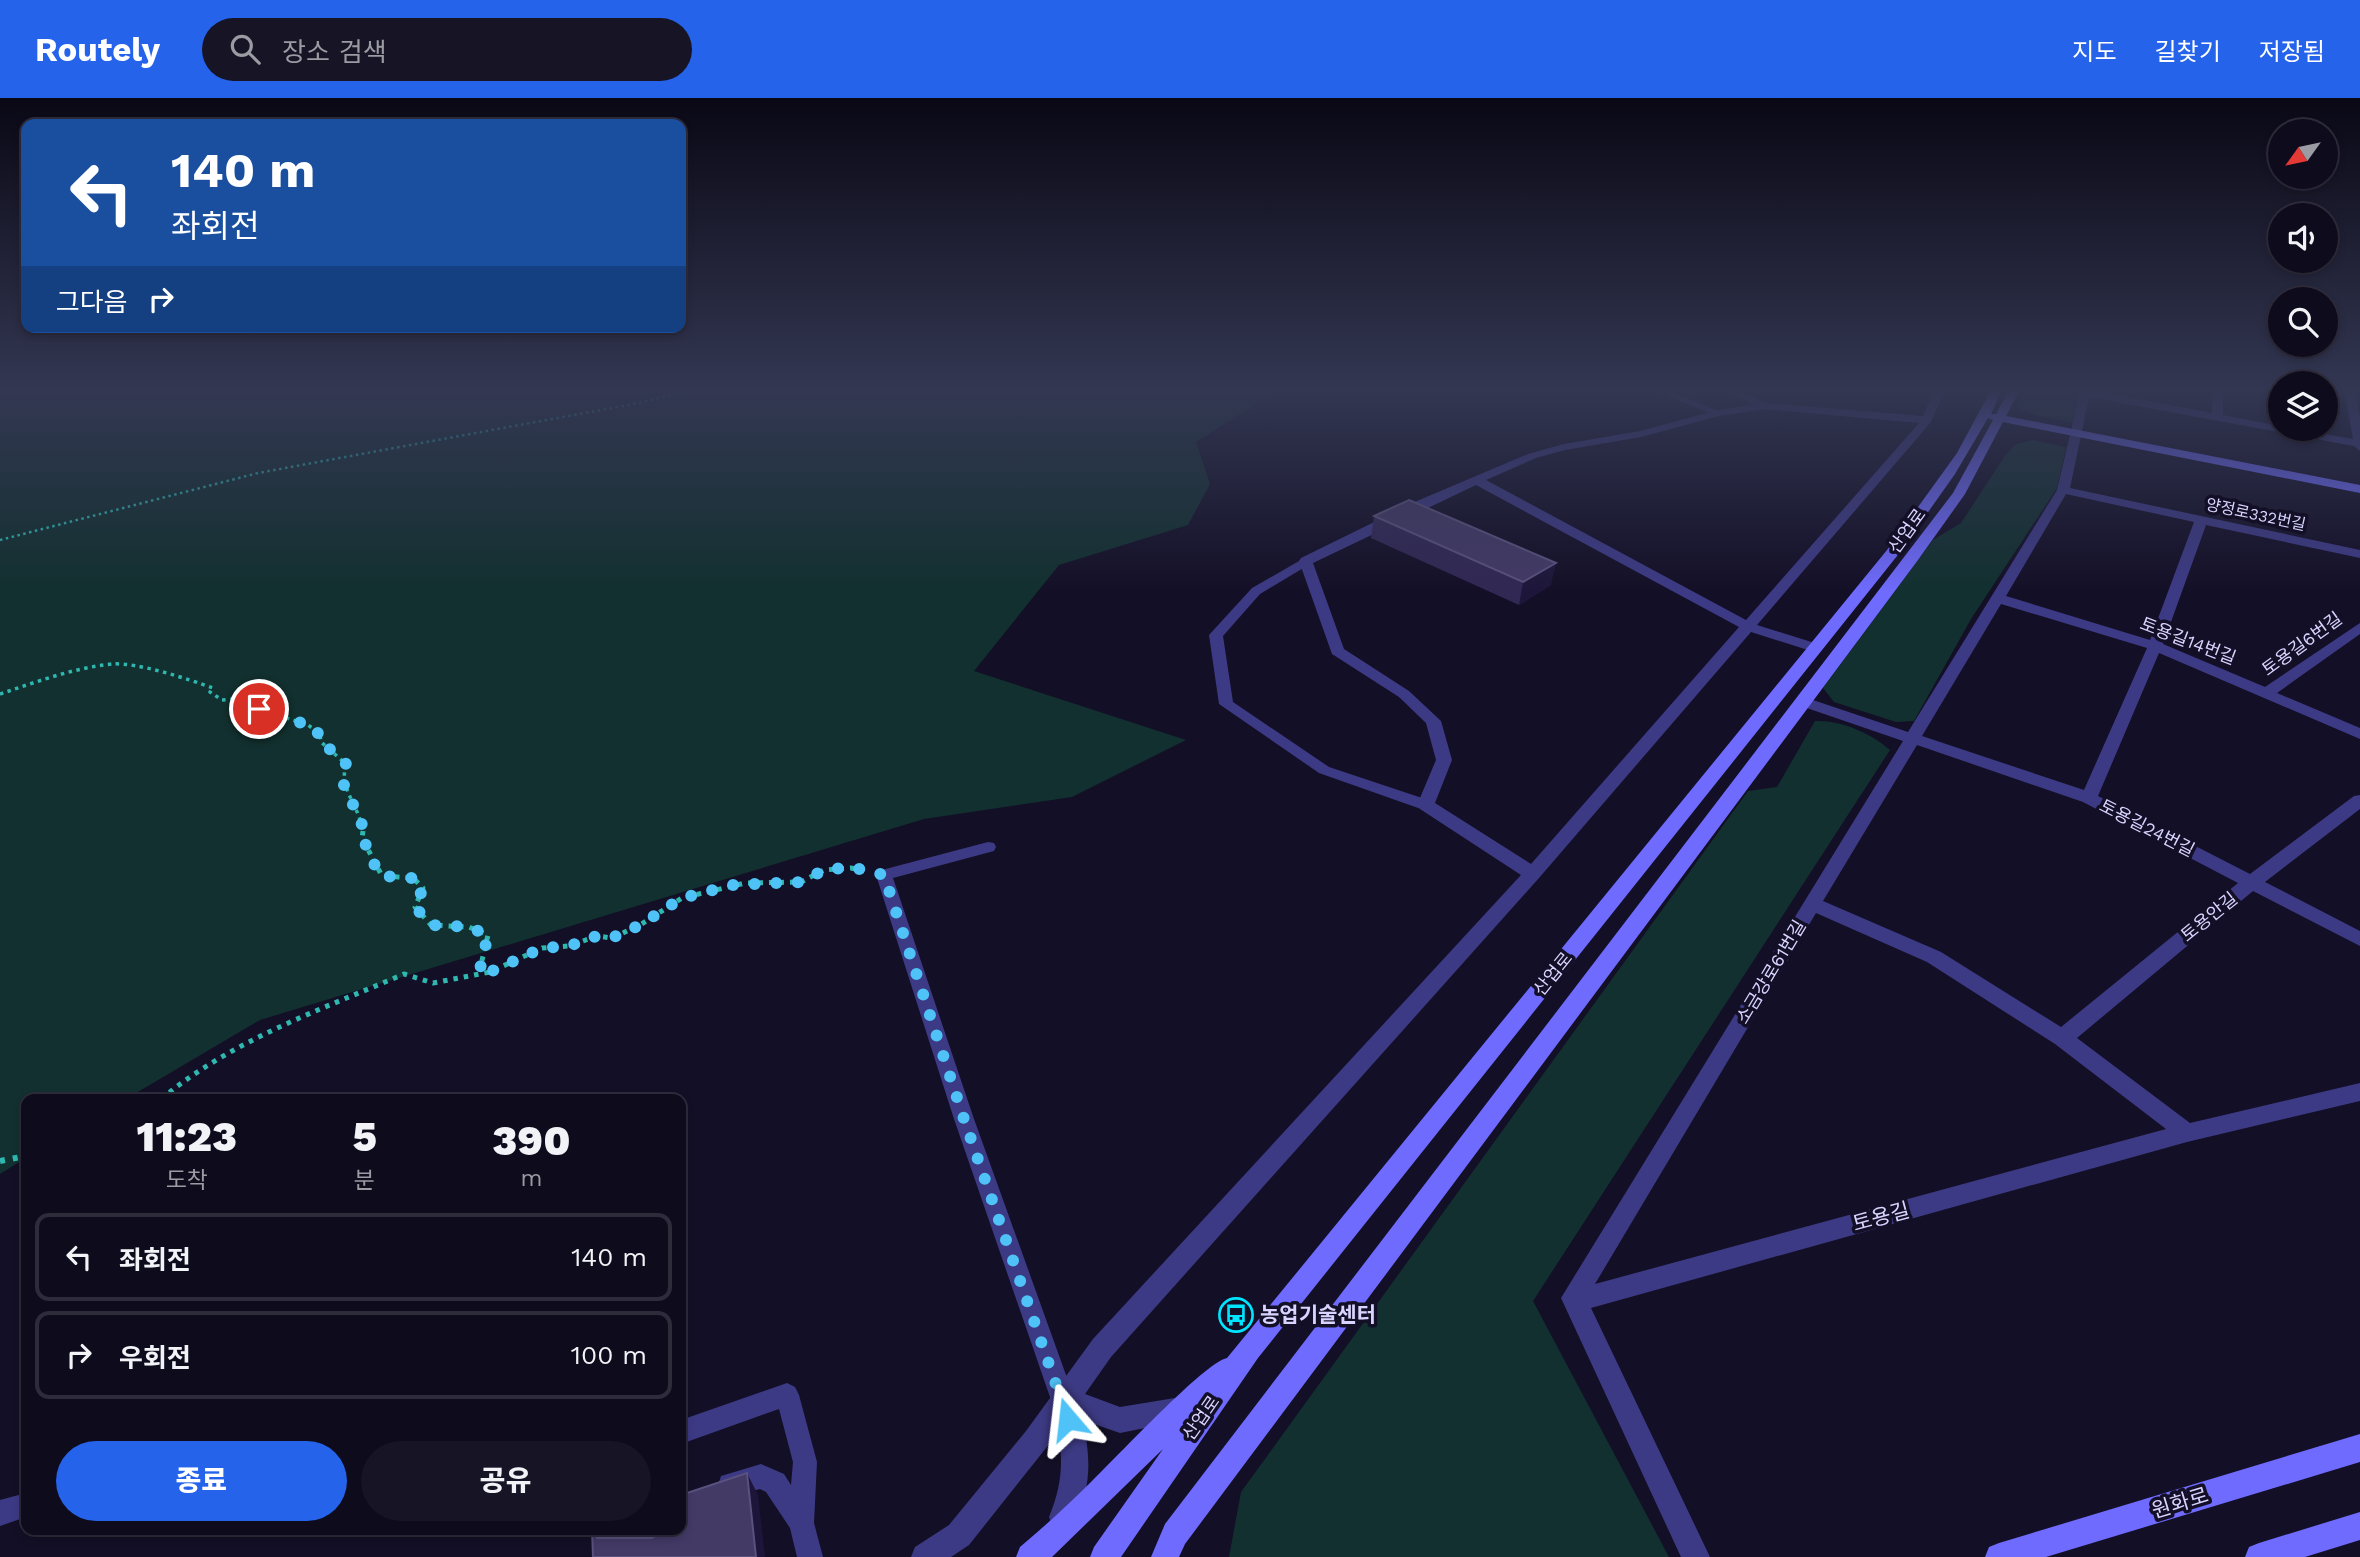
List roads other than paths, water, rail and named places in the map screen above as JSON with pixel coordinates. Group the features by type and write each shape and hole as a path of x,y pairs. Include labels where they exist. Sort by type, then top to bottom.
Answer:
{"street":[{"path":"1532,456 1377,524 1306,561 1337,652 1404,694 1433,721 1444,760 1426,805 1533,874"},
{"path":"925,1557 959,1535 1036,1441 1102,1348 1533,874 1896,456"},
{"name":"산업로","path":"1104,1557 1249,1349 1816,648 1892,553 1964,456"},
{"name":"산업로","path":"1165,1557 1175,1534 1959,494 1976,456"},
{"name":"소금강로61번길","path":"1575,1301 1573,1298 2063,490 2071,456"},
{"path":"2190,456 2360,489"},
{"path":"1477,480 1748,626 1816,648"},
{"name":"양정로332번길","path":"2063,490 2360,554"},
{"name":"토용길24번길","path":"2201,520 2155,646 2089,798 2360,939"},
{"name":"토용길14번길","path":"1998,598 2155,646 2360,734"},
{"name":"토용길6번길","path":"2267,693 2360,627"},
{"path":"1804,702 2089,798"},
{"name":"토용안길","path":"2062,1038 2252,882 2360,800"},
{"path":"1812,904 1934,957 2062,1038 2187,1133"},
{"name":"토용길","path":"1575,1301 2187,1133 2360,1092"},
{"path":"1575,1301 1696,1557"},
{"path":"1039,1549 1100,1494 1181,1410 1249,1349"},
{"path":"1063,1400 1120,1420 1181,1410"},
{"path":"1039,1549 1074,1499 1078,1458 1063,1400"},
{"name":"원화로","path":"1999,1557 2360,1448"},
{"path":"2259,1557 2360,1526"}],"lane":[{"path":"1306,561 1256,592 1216,635 1226,704 1325,771 1426,805"},
{"path":"988,847 884,875 964,1119 1063,1400"},
{"path":"686,1430 788,1395 805,1462 801,1523"},
{"path":"708,1492 761,1476 775,1483 801,1523 810,1557"},
{"path":"0,1513 21,1507"},
{"path":"625,1535 626,1557"},
{"path":"651,1535 653,1557"}],"place":[{"name":"농업기술센터","path":"1236,1315"}]}
